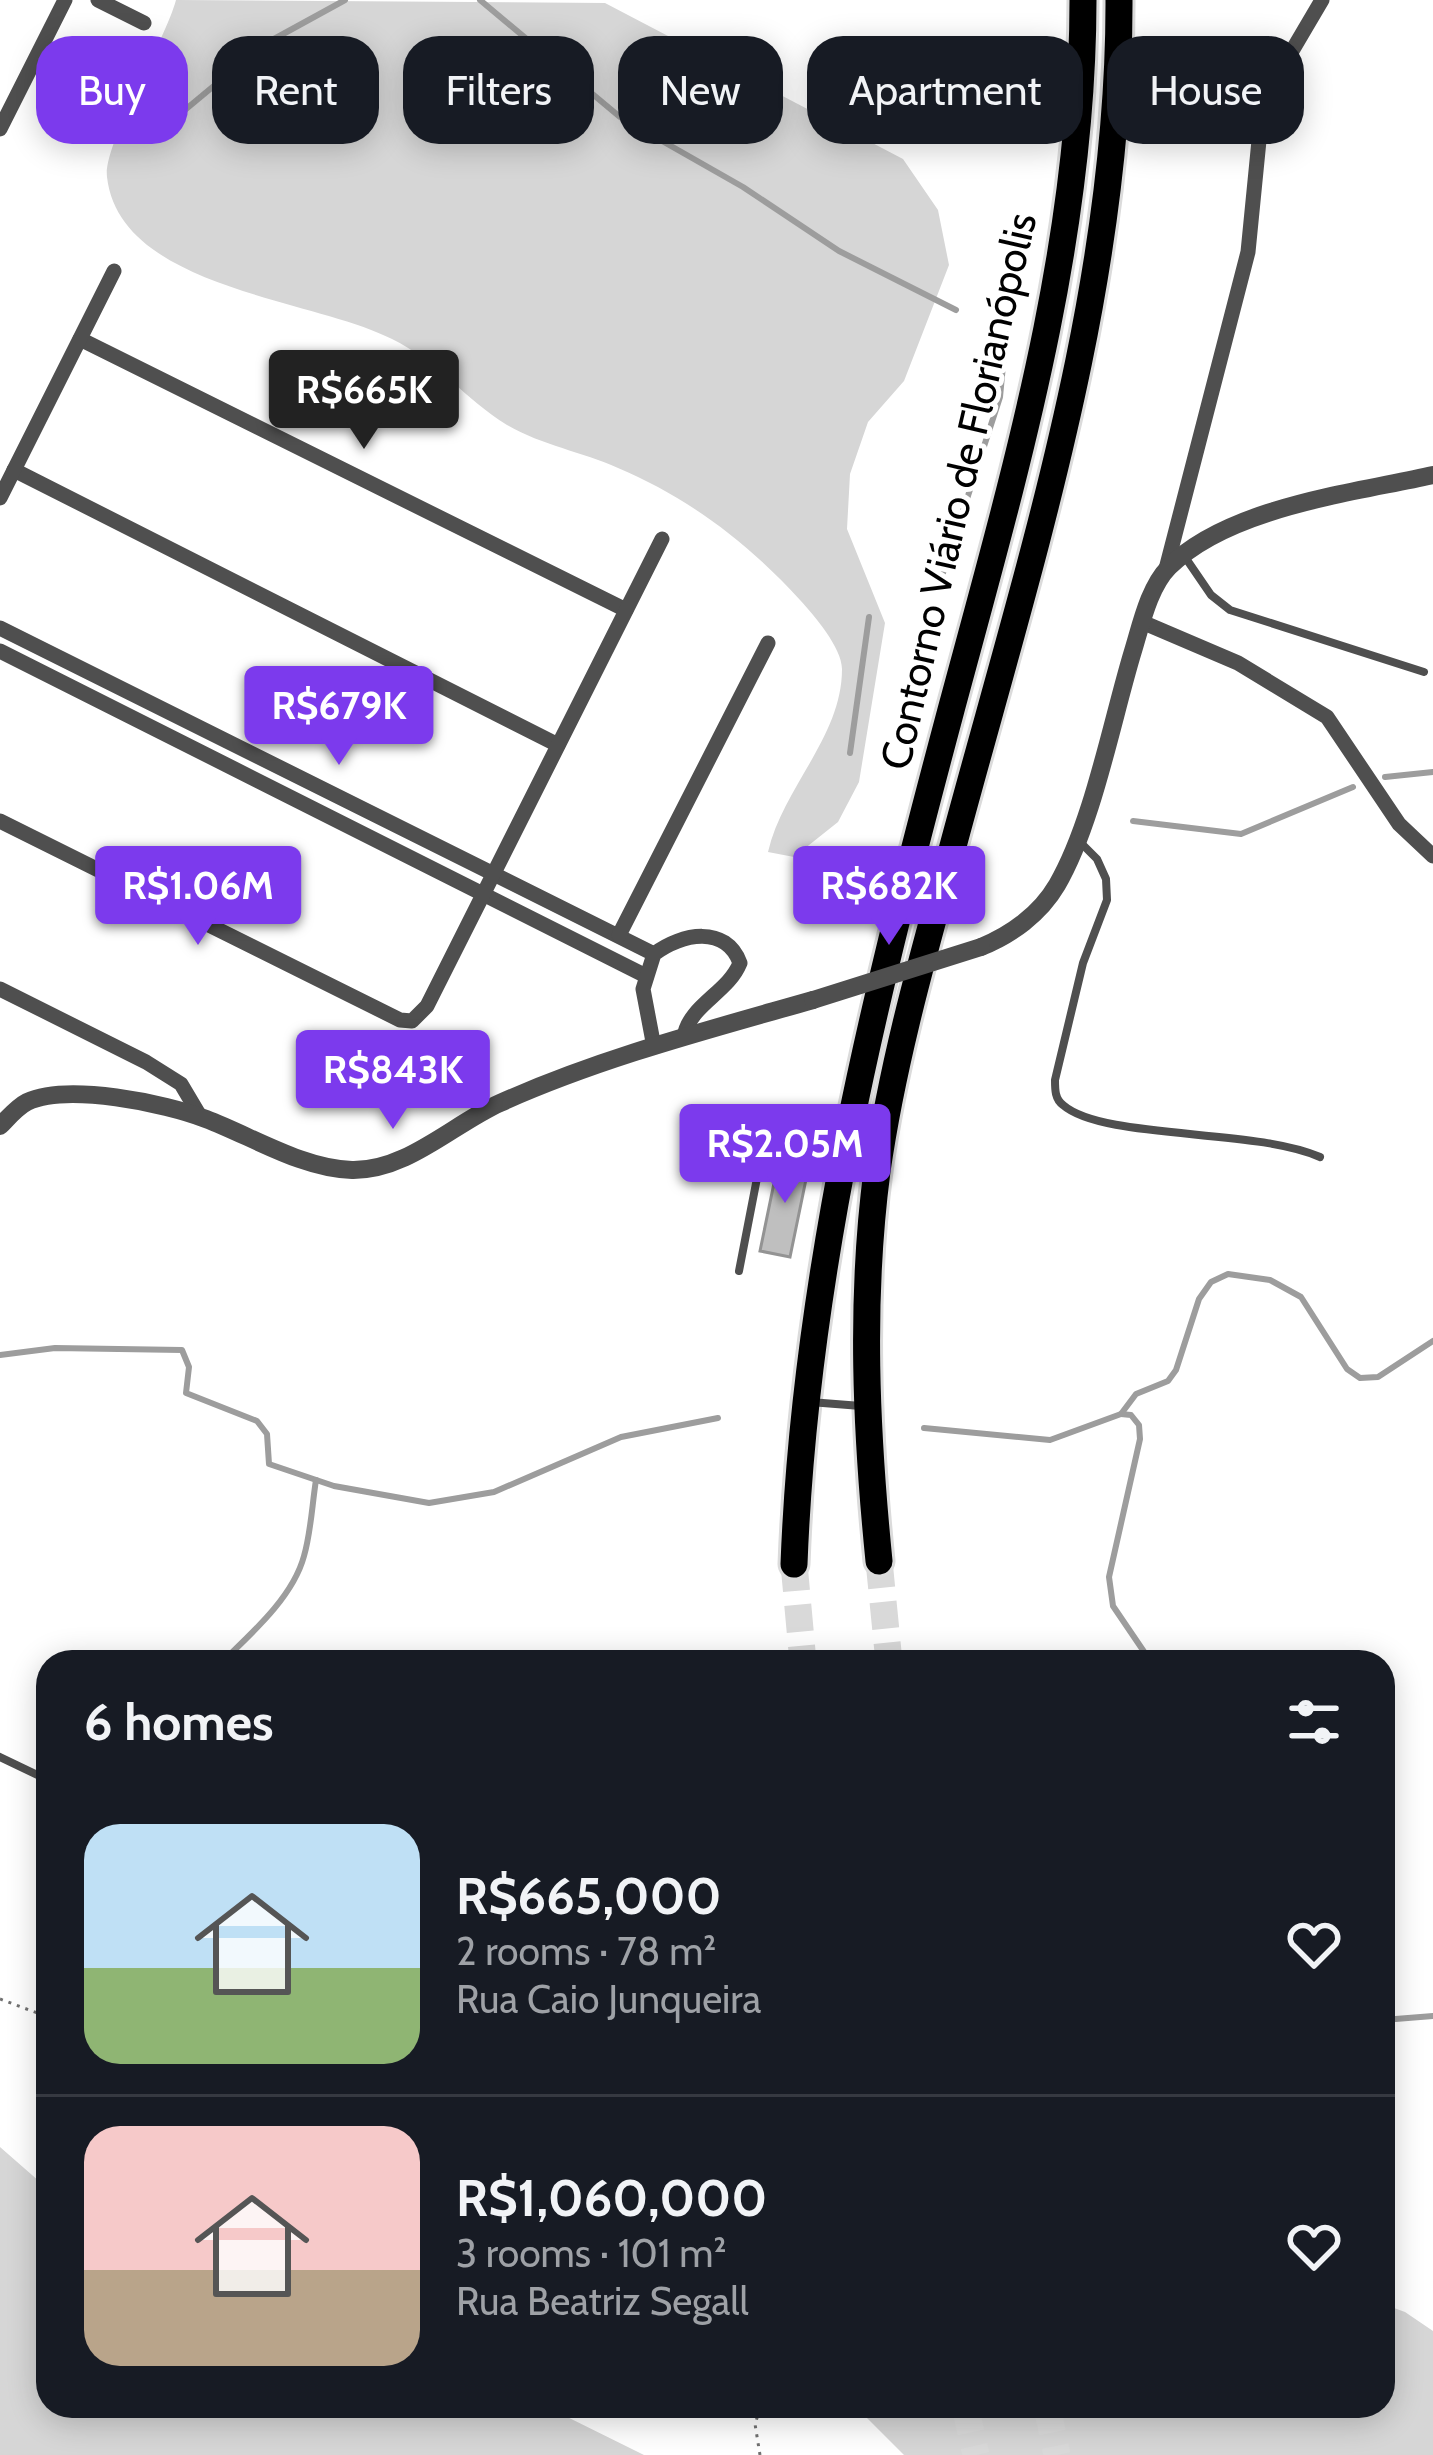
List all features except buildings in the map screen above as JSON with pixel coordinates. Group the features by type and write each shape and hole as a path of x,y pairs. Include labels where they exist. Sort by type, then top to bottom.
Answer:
{"highway":[{"name":"Contorno Viário de Florianópolis","path":"794,1564 802,1401 845,1138 881,974 1050,321 1076,151 1083,0"},
{"name":"Contorno Viário de Florianópolis","path":"879,1561 867,1407 869,1255 877,1171 916,982 1086,328 1113,155 1119,0"}],"street":[{"path":"0,129 65,0"},
{"path":"98,0 144,23"},
{"path":"0,1126 25,1102 58,1094 98,1096 200,1116 303,1158 350,1171 380,1167 499,1104 684,1037 981,947 1001,939 1035,914 1057,886 1077,839 1142,622 1166,569 1248,252 1263,100 1322,0"},
{"path":"0,498 114,271"},
{"path":"80,339 626,610"},
{"path":"14,470 558,746"},
{"path":"1166,569 1203,542 1281,509 1433,475"},
{"path":"0,821 400,1020 412,1021 427,1006 662,539"},
{"path":"1142,622 1238,663 1327,717 1399,824 1433,856"},
{"path":"0,628 655,954"},
{"path":"619,935 769,643"},
{"path":"0,651 644,975"},
{"path":"109,706 118,686"},
{"path":"654,1047 644,975 655,954 681,940 719,937 734,946 740,963 735,976 686,1022 684,1037"},
{"path":"0,989 146,1061 181,1084 200,1116"}],"lane":[{"path":"1184,555 1203,586 1230,610 1424,672"},
{"path":"1077,839 1097,859 1106,879 1107,900 1083,963 1055,1080 1055,1094 1062,1105 1103,1123 1257,1138 1321,1157"},
{"path":"739,1270 764,1142 782,1132 845,1138"},
{"path":"802,1401 867,1407"},
{"path":"0,1756 36,1774"}],"path":[{"path":"0,1999 36,2012"},
{"path":"757,2418 760,2455"}],"shaded area":[{"path":"176,0 605,3 668,36 618,36 618,144 783,144 783,96 807,109 807,144 874,144 903,159 938,210 949,265 904,381 868,422 850,474 847,529 885,623 859,782 838,822 794,857 768,852 775,828 833,717 842,669 819,623 760,560 669,493 507,425 392,339 182,267 146,244 120,214 107,177 114,144 188,144 188,36 162,36"},
{"path":"0,2147 36,2178 36,2418 569,2418 644,2455 0,2455"},
{"path":"1395,2308 1433,2331 1433,2455 904,2455 867,2418 1395,2418"}],"waterway":[{"path":"188,107 263,45 345,0"},
{"path":"480,0 620,117 743,187 839,251 956,310"},
{"path":"942,576 1000,397 1006,334"},
{"path":"850,753 869,617"},
{"path":"1385,777 1433,772"},
{"path":"1133,821 1241,834 1353,787"},
{"path":"924,1428 1050,1440 1121,1414 1136,1394 1168,1381 1199,1299 1211,1282 1228,1274 1270,1280 1301,1297 1347,1369 1360,1378 1378,1377 1433,1341"},
{"path":"0,1355 55,1348 182,1350 189,1367 186,1393 257,1421 267,1434 269,1464 334,1486 429,1503 494,1492 621,1437 718,1418"},
{"path":"1121,1414 1131,1415 1139,1425 1140,1439 1109,1577 1113,1606 1143,1650"},
{"path":"234,1650 270,1614 299,1571 316,1480"},
{"path":"1395,2019 1433,2016"}],"tunnel":[{"path":"879,1561 888,1650"},
{"path":"794,1564 802,1650"},
{"path":"968,2418 976,2455"},
{"path":"1049,2418 1057,2455"}]}
